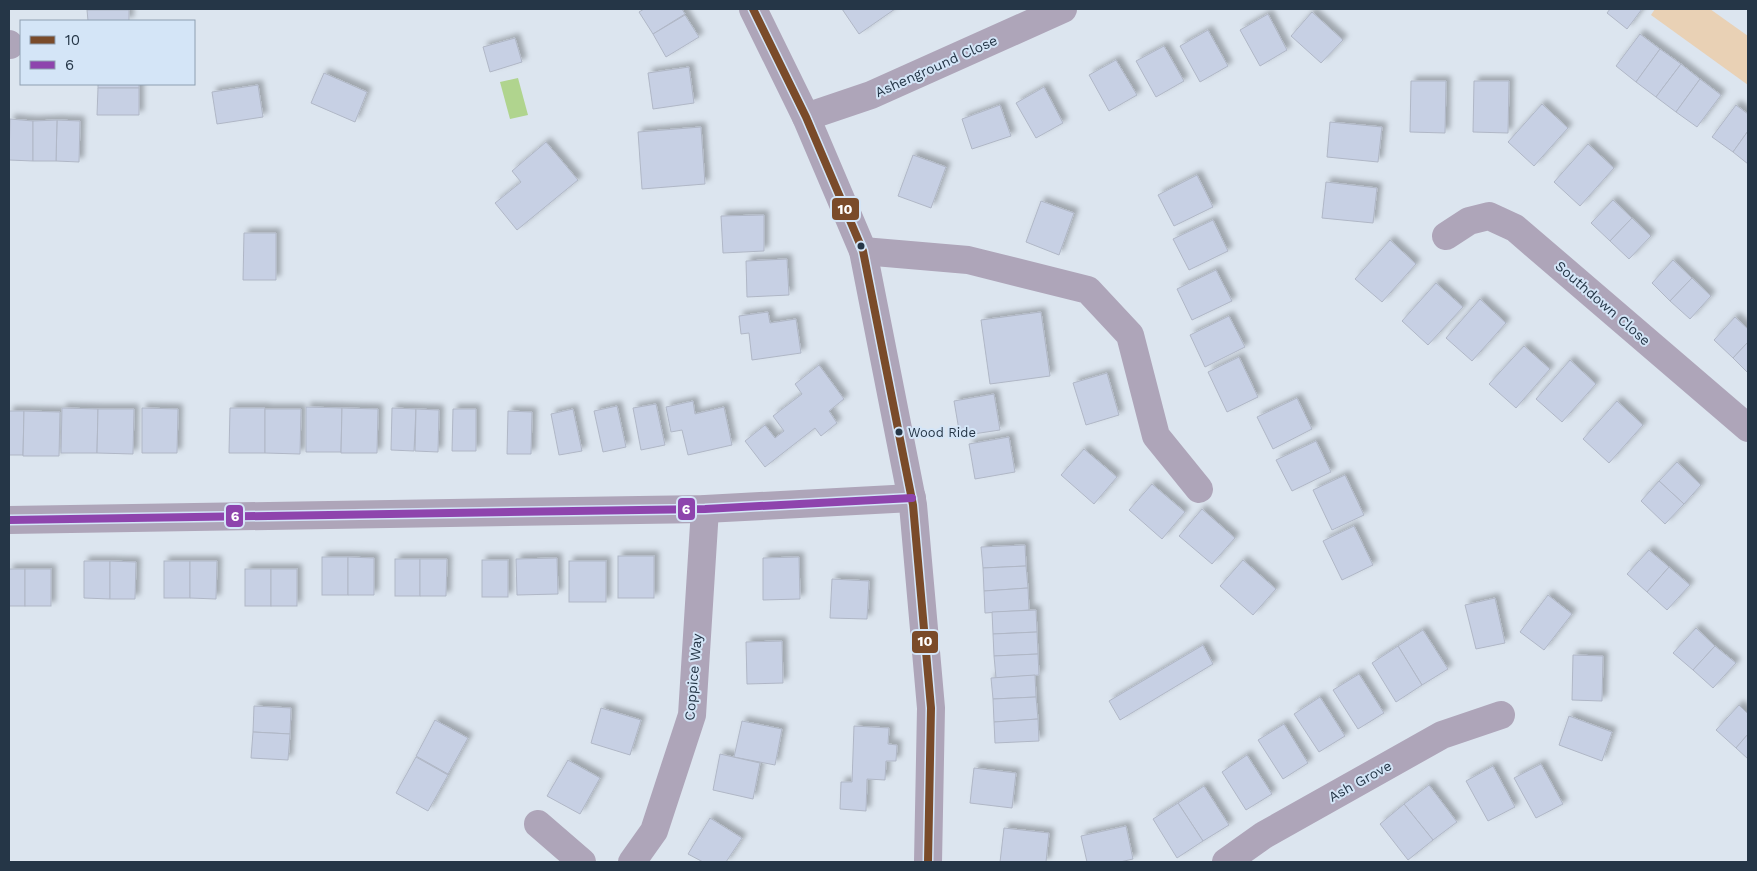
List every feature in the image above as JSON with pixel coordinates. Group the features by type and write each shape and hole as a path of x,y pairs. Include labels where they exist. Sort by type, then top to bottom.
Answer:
{"street":[{"path":"753,9 806,117 863,251 912,498 931,708 928,862"},
{"name":"Ashenground Close","path":"806,117 871,95 1063,9"},
{"name":"Southdown Close","path":"1446,236 1469,221 1489,216 1515,228 1748,428"},
{"path":"863,251 968,260 1088,290 1130,335 1156,436 1199,488"},
{"path":"9,520 705,509 912,498"},
{"name":"Coppice Way","path":"632,862 654,831 692,716 705,509"},
{"name":"Ash Grove","path":"1226,862 1264,835 1442,735 1501,715"},
{"path":"538,824 582,862"}],"shaded area":[{"path":"1655,9 1710,9 1748,36 1748,85 1651,15"},
{"path":"518,78 528,115 510,119 500,82"}],"building":[{"path":"644,9 682,9 685,14 653,34 639,12"},
{"path":"842,9 895,9 859,34"},
{"path":"1610,9 1642,9 1627,29 1607,13"},
{"path":"87,10 129,10 129,20 88,20"},
{"path":"1312,12 1343,40 1321,63 1291,36"},
{"path":"1268,14 1287,50 1260,66 1240,30"},
{"path":"685,15 699,37 666,57 653,34"},
{"path":"1208,30 1228,66 1200,82 1180,46"},
{"path":"1640,34 1660,49 1636,82 1616,66"},
{"path":"515,38 522,62 490,72 483,47"},
{"path":"1164,46 1184,81 1156,97 1136,61"},
{"path":"1660,49 1681,64 1656,97 1636,82"},
{"path":"1116,60 1137,95 1109,111 1089,75"},
{"path":"1681,64 1700,79 1676,112 1656,97"},
{"path":"689,67 694,103 653,109 648,73"},
{"path":"324,73 367,92 355,122 311,103"},
{"path":"1700,79 1721,95 1697,127 1676,112"},
{"path":"1411,81 1446,81 1445,133 1410,132"},
{"path":"1474,81 1509,81 1508,133 1473,132"},
{"path":"98,85 139,85 139,88 98,88"},
{"path":"258,85 263,117 217,124 212,92"},
{"path":"1044,87 1063,123 1036,138 1016,103"},
{"path":"98,88 139,88 139,115 97,115"},
{"path":"1542,104 1568,128 1534,166 1508,142"},
{"path":"1000,105 1011,136 972,149 962,119"},
{"path":"1736,105 1748,114 1748,131 1733,152 1712,137"},
{"path":"10,119 33,121 33,161 9,160"},
{"path":"57,120 80,121 79,162 56,161"},
{"path":"57,120 56,161 33,161 33,121"},
{"path":"1330,122 1382,127 1378,162 1327,157"},
{"path":"701,127 705,184 642,189 638,132"},
{"path":"1748,131 1748,164 1733,152"},
{"path":"546,142 578,180 517,230 495,203 521,182 512,171"},
{"path":"1588,144 1614,168 1580,206 1554,182"},
{"path":"913,155 946,167 931,208 898,196"},
{"path":"1197,175 1213,207 1174,226 1158,195"},
{"path":"1326,182 1377,188 1373,223 1322,218"},
{"path":"1613,200 1632,218 1610,241 1591,223"},
{"path":"1041,201 1074,213 1059,255 1026,242"},
{"path":"764,215 764,251 723,253 721,216"},
{"path":"1632,218 1651,236 1629,259 1610,241"},
{"path":"1213,220 1228,251 1189,270 1173,239"},
{"path":"244,233 276,233 276,280 243,280"},
{"path":"1390,240 1416,264 1382,302 1355,279"},
{"path":"787,259 789,295 747,297 746,261"},
{"path":"1673,260 1692,278 1670,301 1652,283"},
{"path":"1216,270 1232,301 1192,320 1177,289"},
{"path":"1692,278 1711,296 1690,319 1670,301"},
{"path":"1436,283 1463,307 1428,345 1402,321"},
{"path":"1480,299 1506,323 1472,361 1446,338"},
{"path":"768,312 770,323 796,319 801,353 752,360 749,333 741,334 739,316"},
{"path":"1041,312 1050,376 990,384 981,320"},
{"path":"1229,316 1245,347 1205,367 1190,335"},
{"path":"1735,317 1748,329 1748,342 1733,358 1714,340"},
{"path":"1748,342 1748,373 1733,358"},
{"path":"1524,346 1550,369 1516,408 1489,384"},
{"path":"1239,357 1258,397 1227,412 1208,372"},
{"path":"1570,360 1596,384 1562,422 1536,399"},
{"path":"819,365 844,399 829,411 837,423 821,436 815,428 765,467 745,441 765,425 775,438 784,431 773,416 802,394 795,384"},
{"path":"1107,373 1119,415 1086,425 1073,383"},
{"path":"994,394 1000,430 960,436 954,401"},
{"path":"1297,398 1312,429 1273,449 1257,417"},
{"path":"693,401 695,414 724,407 732,445 688,455 682,430 671,432 666,407"},
{"path":"1617,401 1643,425 1609,463 1583,439"},
{"path":"656,404 665,445 641,450 633,408"},
{"path":"617,406 626,447 603,452 594,411"},
{"path":"306,407 342,408 341,452 306,452"},
{"path":"62,408 98,409 97,453 61,453"},
{"path":"142,408 178,409 177,453 142,453"},
{"path":"230,408 265,408 265,453 229,453"},
{"path":"342,408 378,409 377,453 341,453"},
{"path":"392,408 416,409 414,451 391,450"},
{"path":"98,409 134,409 133,454 97,453"},
{"path":"265,409 301,409 300,454 265,453"},
{"path":"416,409 439,410 438,452 415,451"},
{"path":"453,409 476,409 476,451 452,451"},
{"path":"573,409 582,451 559,455 551,414"},
{"path":"9,411 24,411 23,455 9,455"},
{"path":"24,411 60,412 59,456 23,456"},
{"path":"508,411 532,412 531,454 507,454"},
{"path":"1009,437 1015,472 975,479 969,444"},
{"path":"1316,441 1331,472 1292,491 1276,460"},
{"path":"1084,449 1117,477 1094,504 1061,475"},
{"path":"1677,462 1701,485 1684,504 1659,481"},
{"path":"1345,475 1364,515 1332,530 1313,490"},
{"path":"1659,481 1684,504 1665,524 1641,501"},
{"path":"1152,484 1185,512 1162,539 1129,510"},
{"path":"1202,509 1235,538 1212,564 1179,536"},
{"path":"1354,526 1373,565 1342,580 1323,541"},
{"path":"1025,545 1026,566 983,568 981,547"},
{"path":"1649,550 1669,567 1647,592 1627,574"},
{"path":"618,556 654,556 654,598 618,598"},
{"path":"322,557 348,557 348,595 322,595"},
{"path":"348,557 374,558 374,595 348,595"},
{"path":"799,557 800,599 763,600 763,558"},
{"path":"557,558 558,594 517,595 516,559"},
{"path":"395,559 420,559 420,596 395,596"},
{"path":"420,559 447,559 446,596 420,596"},
{"path":"482,560 508,560 508,597 482,597"},
{"path":"1243,560 1276,589 1253,615 1220,586"},
{"path":"84,561 110,561 110,599 84,598"},
{"path":"110,561 136,562 135,599 110,599"},
{"path":"164,561 190,561 190,598 164,598"},
{"path":"190,561 217,561 216,599 190,598"},
{"path":"569,561 606,561 606,602 569,602"},
{"path":"1026,566 1028,588 984,591 983,568"},
{"path":"1669,567 1690,585 1667,610 1647,592"},
{"path":"9,569 25,569 25,606 9,606"},
{"path":"25,569 51,569 51,606 25,606"},
{"path":"245,569 271,569 271,606 245,606"},
{"path":"271,569 297,569 297,606 271,606"},
{"path":"832,579 869,581 867,619 830,618"},
{"path":"1028,588 1029,610 985,613 984,591"},
{"path":"1548,595 1572,614 1544,650 1520,632"},
{"path":"1495,598 1505,643 1476,649 1465,605"},
{"path":"1036,610 1037,632 993,634 992,612"},
{"path":"1696,628 1715,646 1693,670 1673,653"},
{"path":"1423,630 1448,669 1422,685 1398,646"},
{"path":"1037,632 1038,654 994,656 993,634"},
{"path":"782,641 783,683 747,684 746,642"},
{"path":"1203,645 1213,664 1120,720 1109,701"},
{"path":"1398,646 1422,685 1396,702 1372,663"},
{"path":"1715,646 1736,663 1713,688 1693,670"},
{"path":"1038,654 1039,675 996,678 994,656"},
{"path":"1573,655 1603,656 1602,701 1572,700"},
{"path":"1359,674 1384,713 1358,729 1333,690"},
{"path":"1035,675 1036,697 993,699 991,678"},
{"path":"1036,697 1038,719 994,722 993,699"},
{"path":"1320,697 1345,736 1319,752 1294,714"},
{"path":"1739,705 1748,714 1748,734 1736,748 1716,730"},
{"path":"254,706 291,708 290,734 253,732"},
{"path":"601,708 641,720 630,755 591,743"},
{"path":"1569,716 1612,732 1602,761 1559,745"},
{"path":"1038,719 1039,741 995,743 994,722"},
{"path":"435,720 468,738 448,774 416,756"},
{"path":"742,721 782,729 775,765 734,757"},
{"path":"1284,724 1308,763 1283,779 1258,740"},
{"path":"854,726 889,728 888,744 897,745 896,761 886,761 885,780 867,779 866,811 840,809 841,782 852,782"},
{"path":"253,732 290,734 288,760 251,758"},
{"path":"1748,734 1748,759 1736,748"},
{"path":"720,754 760,763 753,799 713,790"},
{"path":"1247,755 1272,794 1246,810 1222,772"},
{"path":"416,757 448,775 428,811 396,793"},
{"path":"568,760 600,778 580,814 547,796"},
{"path":"1541,764 1563,804 1536,818 1514,778"},
{"path":"1493,766 1515,807 1488,821 1466,781"},
{"path":"974,768 1016,773 1012,808 970,803"},
{"path":"1429,785 1457,822 1433,840 1404,804"},
{"path":"1204,786 1229,825 1203,841 1178,803"},
{"path":"1178,803 1203,841 1177,858 1153,819"},
{"path":"1404,804 1433,840 1408,860 1380,824"},
{"path":"710,818 742,838 726,862 703,862 688,854"},
{"path":"1126,826 1133,859 1120,862 1087,862 1081,836"},
{"path":"1004,828 1049,833 1046,862 1000,862"}],"transit line":[{"name":"10","path":"753,9 806,117 863,251 913,505 931,708 928,862"},
{"name":"6","path":"9,520 705,509 912,498"}],"place":[{"name":"Wood Ride","path":"899,432"}]}
